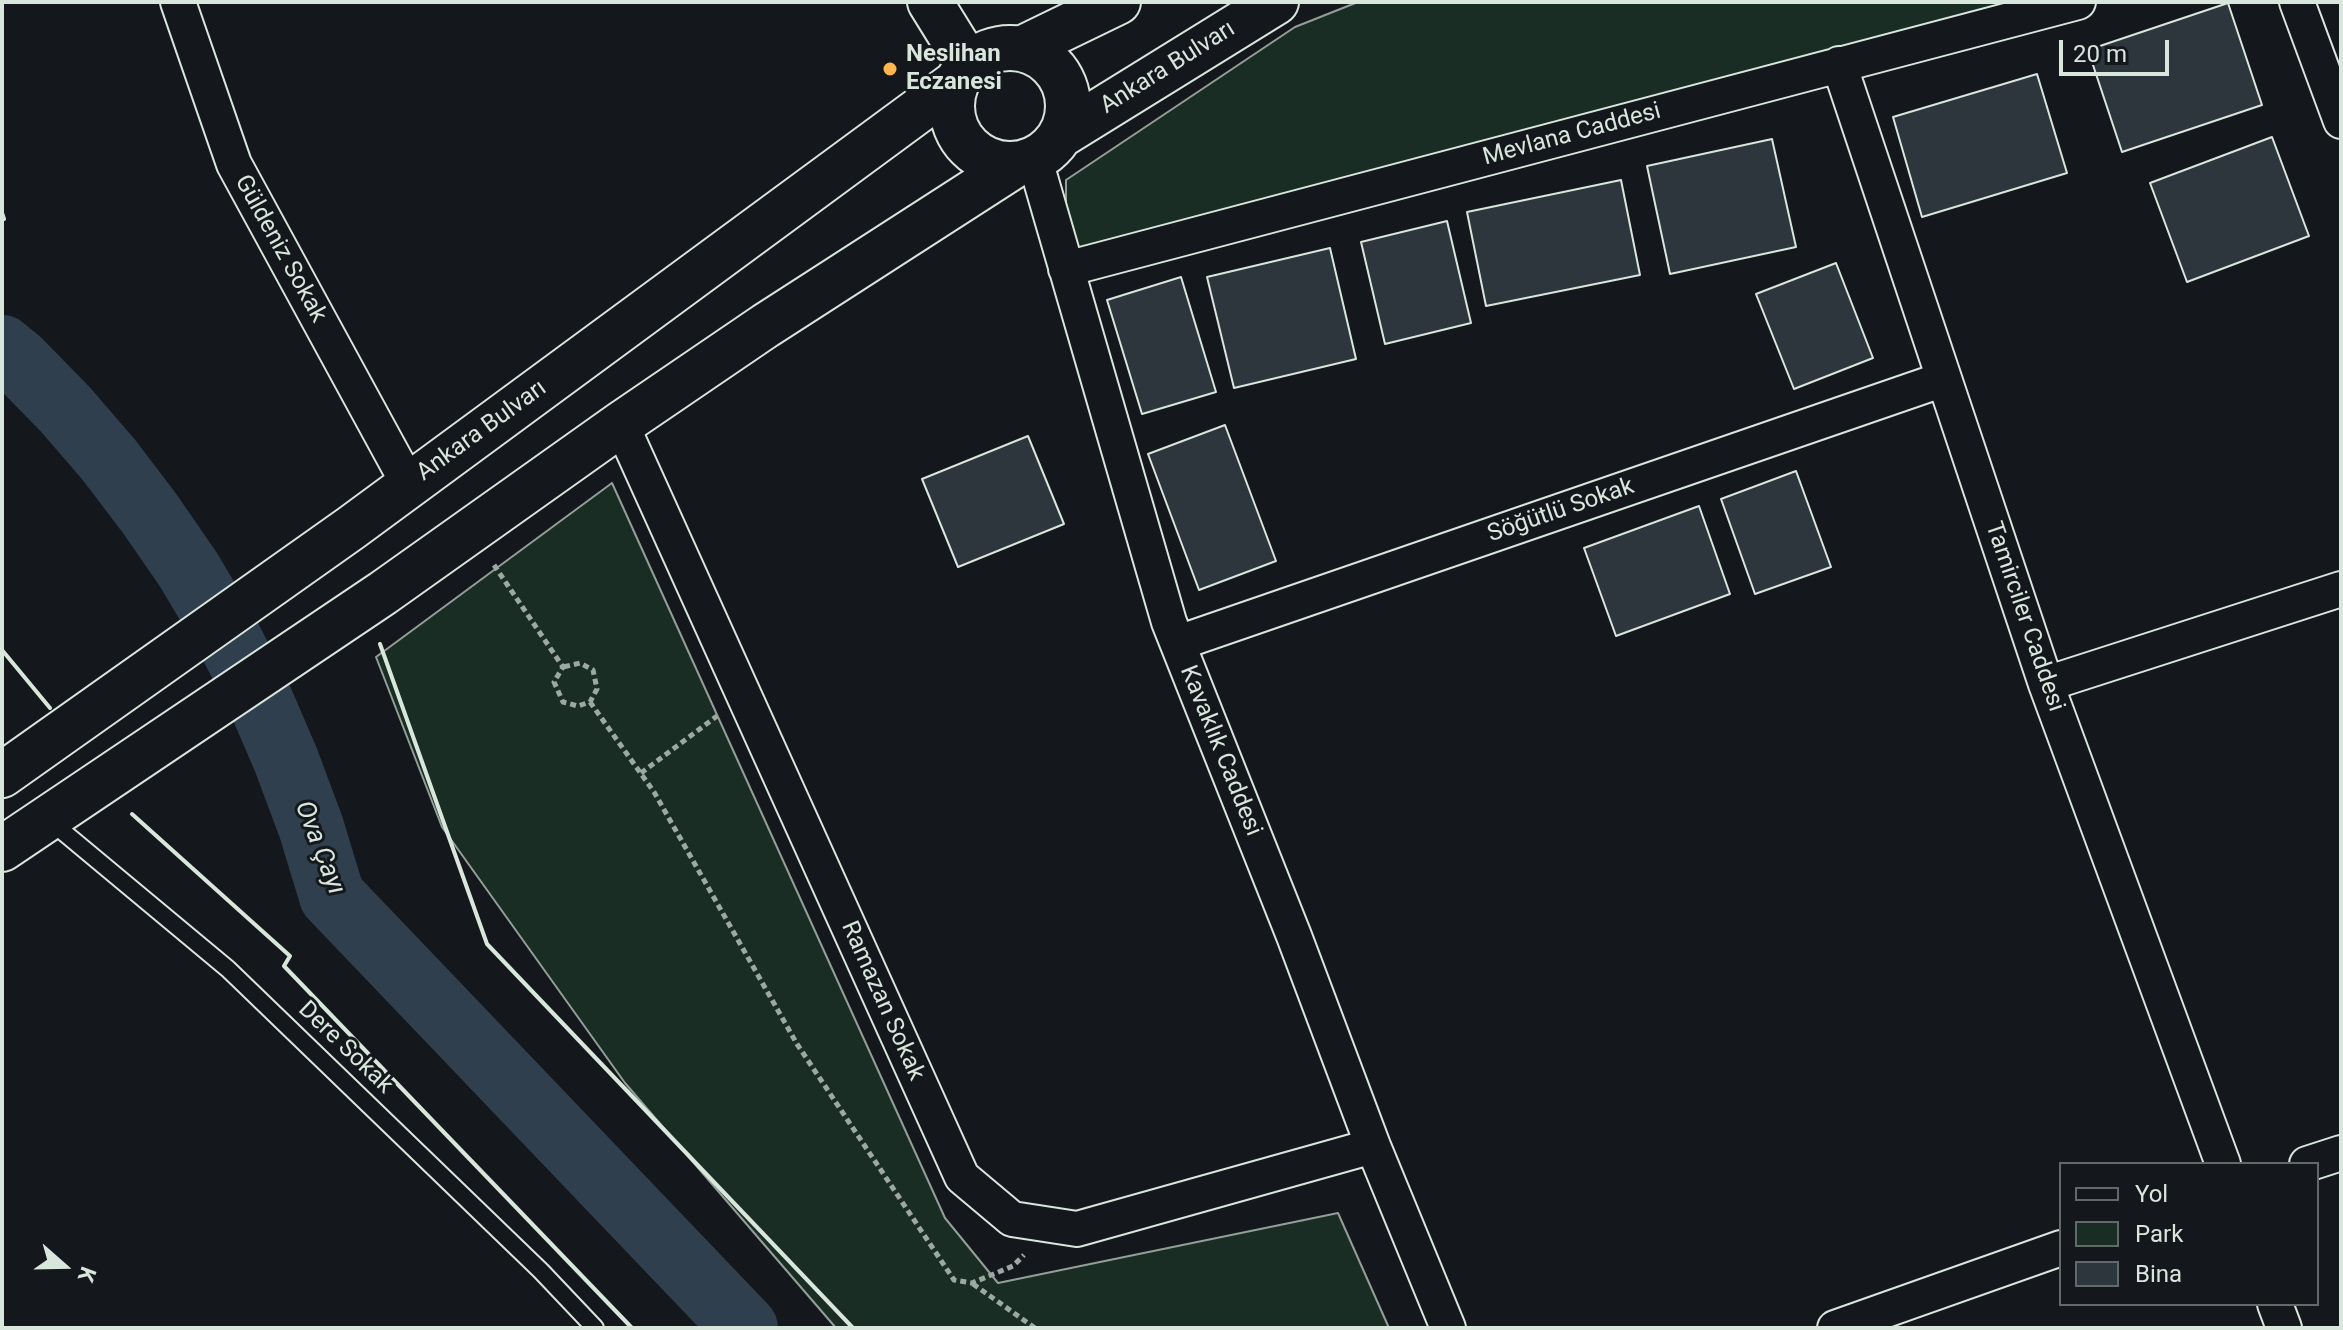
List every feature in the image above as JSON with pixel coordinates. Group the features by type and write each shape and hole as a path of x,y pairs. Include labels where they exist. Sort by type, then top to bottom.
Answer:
{"main road":[{"path":"930,2 963,74 952,101 953,122 962,140 976,155 994,163 1037,153"},
{"name":"Ankara Bulvarı","path":"1021,49 1118,2"},
{"name":"Ankara Bulvarı","path":"56,813 383,593 765,326 1276,2"},
{"name":"Ankara Bulvarı","path":"17,766 351,528 963,74 985,53 1003,48 1021,49 1038,55 1052,66 1063,82 1068,99 1067,117 1037,153"},
{"path":"2,849 56,813"}],"street":[{"name":"Güldeniz Sokak","path":"178,2 234,164 409,485"},
{"name":"Mevlana Caddesi","path":"1066,269 2078,2"},
{"path":"2297,2 2341,121"},
{"name":"Tamirciler Caddesi","path":"1839,64 2046,684 2222,1162"},
{"name":"Kavaklık Caddesi","path":"1037,153 1066,269 1169,622 1294,936 1373,1146 1448,1328"},
{"name":"Söğütlü Sokak","path":"1178,643 1944,379"},
{"name":"Ramazan Sokak","path":"621,424 962,1177 1012,1219 1077,1229 1373,1146"},
{"path":"2046,684 2341,589"},
{"path":"2313,1162 2341,1153"},
{"path":"1835,1328 2059,1249"},
{"path":"2276,1306 2284,1328"}],"lane":[{"name":"Dere Sokak","path":"56,813 228,969 530,1260 595,1328"}],"path":[{"path":"471,531 563,667"},
{"path":"580,663 593,670 597,689 590,702 578,706 563,702 554,682 563,667 580,663"},
{"path":"641,773 744,696"},
{"path":"590,702 662,806 797,1044 954,1280 972,1283 1035,1328"},
{"path":"972,1283 1013,1266 1053,1225"}],"green space":[{"path":"1358,2 2018,2 1066,269 1066,180 1295,27"},
{"path":"612,483 945,1218 998,1283 1338,1213 1389,1328 836,1328 625,1083 442,827 376,657"}],"building":[{"path":"2228,3 2262,105 2122,152 2088,50"},
{"path":"2037,74 2067,173 1922,217 1893,117"},
{"path":"2272,137 2309,236 2187,282 2150,183"},
{"path":"1772,139 1796,247 1670,274 1647,166"},
{"path":"1621,180 1640,275 1486,306 1467,212"},
{"path":"1447,221 1471,323 1385,344 1361,242"},
{"path":"1330,248 1356,359 1234,388 1207,277"},
{"path":"1836,263 1873,358 1794,389 1756,294"},
{"path":"1181,277 1216,392 1142,414 1107,300"},
{"path":"1225,425 1276,561 1199,590 1148,454"},
{"path":"1028,436 1064,524 958,567 922,479"},
{"path":"1796,471 1831,567 1755,594 1721,499"},
{"path":"1699,506 1730,594 1616,636 1584,548"}],"waterway":[{"name":"Ova Çayı","path":"2,348 65,409 109,460 188,569 258,695 311,827 332,896 745,1328"}],"wall":[{"path":"2,213 4,219"},
{"path":"380,644 487,944 853,1328"},
{"path":"2,650 50,708"},
{"path":"132,814 290,956 284,966 632,1328"}],"place":[{"name":"Neslihan Eczanesi","path":"890,69"}]}
